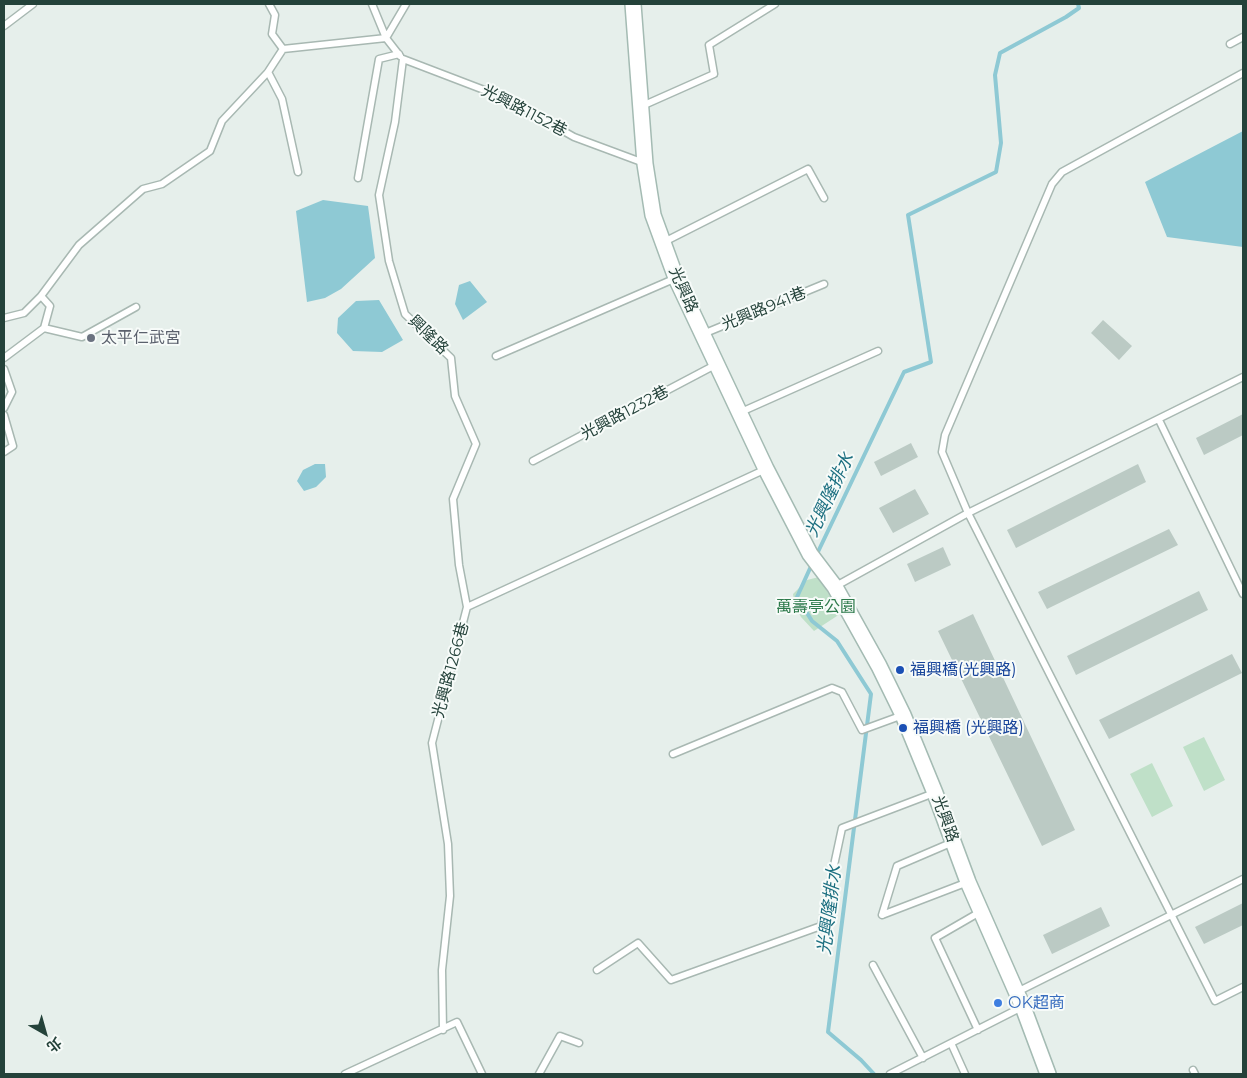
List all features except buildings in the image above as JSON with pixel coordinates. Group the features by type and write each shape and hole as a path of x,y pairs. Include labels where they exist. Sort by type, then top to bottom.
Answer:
{"main road":[{"name":"光興路","path":"633,4 645,164 653,214 676,278 741,412 766,469 810,554 835,587 879,666 903,715 935,793 968,882 1017,992 1048,1074"}],"lane":[{"path":"4,26 33,4"},
{"path":"269,4 275,15 272,34 283,50"},
{"path":"372,4 386,38 401,56"},
{"path":"386,38 406,4"},
{"path":"641,106 714,74 709,45 775,4"},
{"path":"1230,44 1243,37"},
{"path":"4,318 24,313 41,296 80,244 143,189 162,184 210,151 222,122 268,72 283,50 386,38"},
{"path":"358,178 378,59 401,56"},
{"name":"光興路1152巷","path":"401,56 505,98 574,137 645,164"},
{"name":"興隆路","path":"401,56 395,122 379,195 389,261 405,314 451,358 455,396 476,444 453,499 459,565 467,607"},
{"path":"268,72 282,99 298,172"},
{"path":"1243,73 1062,172 1052,184 945,436 942,452 968,513 1170,916 1215,1001 1243,987"},
{"path":"663,243 808,169 824,198"},
{"path":"496,356 676,278"},
{"name":"光興路941巷","path":"703,334 824,284"},
{"path":"4,358 44,328 50,306 41,296"},
{"path":"44,328 82,337 136,307"},
{"path":"741,412 878,351"},
{"name":"光興路1232巷","path":"533,461 717,364"},
{"path":"4,369 12,392 4,408"},
{"path":"835,587 968,513 1243,377"},
{"path":"4,415 13,446 4,452"},
{"path":"1159,420 1243,594"},
{"name":"光興路1266巷","path":"443,1030 442,970 450,888 448,844 432,743 467,607 766,469"},
{"path":"673,754 832,688 842,692 862,730 903,715"},
{"path":"597,970 638,943 671,980 821,926 842,828 935,793"},
{"path":"953,842 897,866 882,915 968,882"},
{"path":"1017,992 1243,880"},
{"path":"978,1030 935,938 981,912"},
{"path":"873,965 923,1058"},
{"path":"890,1074 1023,1007"},
{"path":"345,1074 458,1022 482,1074"},
{"path":"540,1074 560,1036 579,1043"},
{"path":"951,1043 965,1074"}],"green space":[{"name":"萬壽亭公園","path":"819,577 840,614 814,631 801,617 795,606 793,594 807,580"},
{"path":"1204,737 1225,780 1204,791 1183,747"},
{"path":"1152,763 1173,806 1152,817 1130,774"}],"water":[{"path":"1243,131 1243,247 1167,237 1145,182"},
{"path":"323,200 368,206 375,258 341,289 325,298 307,302 296,211"},
{"path":"470,281 487,302 463,320 455,304 459,285"},
{"path":"379,300 403,340 382,352 353,351 337,333 338,318 356,301"},
{"path":"315,464 325,464 326,477 316,487 304,491 297,481 303,470"}],"waterway":[{"name":"光興隆排水","path":"816,556 904,372 931,362 908,215 996,172 1001,143 995,75 1000,53 1066,17 1079,8 1078,4"},
{"name":"光興隆排水","path":"812,564 797,597 812,621 837,641 871,694 828,1032 861,1060 874,1074"}],"place":[{"name":"太平仁武宮","path":"91,338"},
{"name":"福興橋(光興路)","path":"900,670"},
{"name":"福興橋 (光興路)","path":"903,728"},
{"name":"OK超商","path":"998,1003"}]}
